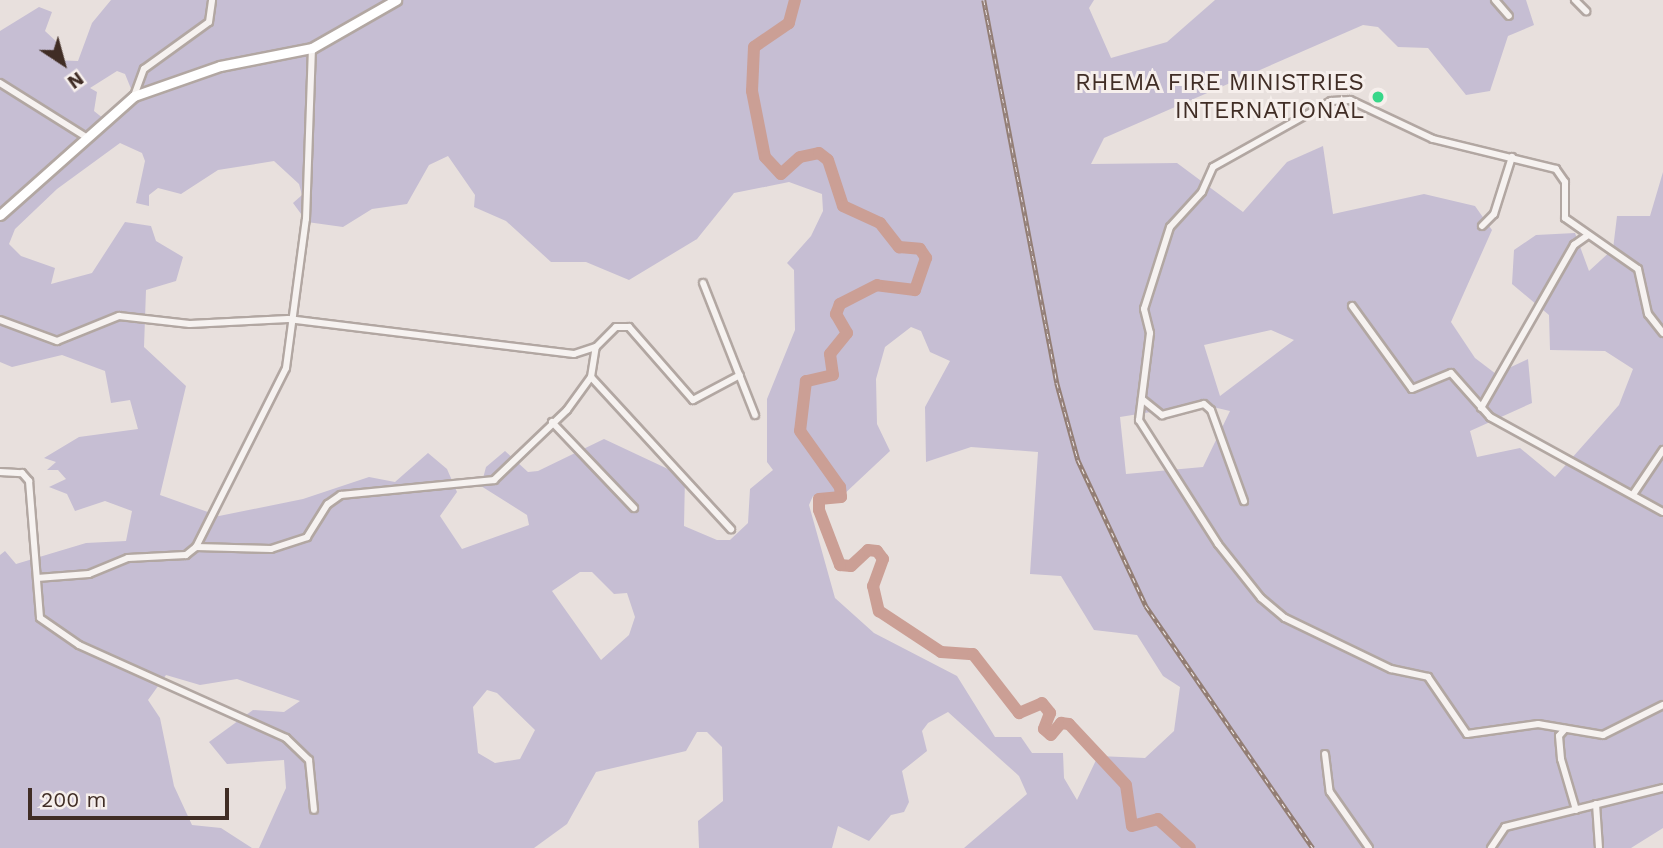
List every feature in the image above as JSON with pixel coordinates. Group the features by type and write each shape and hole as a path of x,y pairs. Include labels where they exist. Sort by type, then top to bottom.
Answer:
{"street":[{"path":"134,96 144,69 209,22 212,0"},
{"path":"0,215 38,188 86,137 134,96 220,66 312,48 396,0"},
{"path":"1494,0 1509,16"},
{"path":"1575,0 1586,11"},
{"path":"37,578 89,574 128,558 186,555 196,547 286,368 288,319 306,219 312,48"},
{"path":"0,83 86,137"},
{"path":"1663,333 1648,314 1639,269 1587,236 1565,218 1564,182 1556,169 1433,139 1350,100 1331,101 1213,167 1202,192 1170,227 1144,309 1150,333 1139,420 1218,544 1285,618 1391,669 1428,677 1467,734 1492,736 1515,724 1603,735 1663,705"},
{"path":"1482,226 1494,214 1512,157"},
{"path":"1481,408 1574,244 1587,236"},
{"path":"703,283 755,415"},
{"path":"1352,306 1412,389 1451,373 1481,408 1663,512"},
{"path":"0,320 57,341 119,316 190,324 288,319 492,347 574,354 596,347 616,327 629,327 693,401 740,375"},
{"path":"196,547 271,549 307,537 341,495 494,480 592,377 596,347"},
{"path":"592,377 730,528"},
{"path":"1142,399 1162,415 1204,404 1212,410 1244,501"},
{"path":"552,422 634,508"},
{"path":"1634,494 1663,450"},
{"path":"0,472 22,473 29,481 37,578 36,606 52,630 286,738 309,760 314,810"},
{"path":"1565,729 1559,736 1561,759 1576,810"},
{"path":"1325,754 1330,792 1369,848"},
{"path":"1491,848 1505,827 1663,788"},
{"path":"1596,804 1599,848"}],"shaded area":[{"path":"111,0 1094,0 1089,8 1111,58 1167,42 1215,0 1526,0 1534,25 1508,36 1490,91 1466,95 1428,48 1398,47 1378,27 1363,25 1104,138 1091,164 1177,163 1243,212 1287,162 1323,146 1333,214 1424,194 1475,206 1492,230 1451,322 1475,358 1496,374 1528,359 1532,403 1470,431 1477,457 1520,448 1555,477 1619,405 1633,369 1605,351 1550,350 1549,315 1512,284 1514,250 1536,235 1575,233 1589,271 1613,249 1617,216 1650,216 1663,172 1663,828 1631,848 964,848 1027,794 1019,776 948,712 928,723 922,731 927,751 902,771 909,802 904,812 891,815 869,841 838,826 832,848 699,848 698,821 723,801 722,747 707,732 697,732 686,751 596,772 567,824 534,848 259,848 286,788 284,760 227,764 209,742 253,710 284,712 300,701 237,679 200,685 166,675 148,700 160,718 174,786 192,825 221,828 252,848 0,848 0,555 5,551 16,564 86,543 126,541 132,511 105,501 75,511 67,494 49,487 66,479 58,470 47,470 56,462 44,458 79,437 138,429 130,400 111,403 105,371 62,355 12,367 0,362 0,31 39,7 52,12 45,31 59,44 52,60 78,61 92,23","holes":["117,71 125,74 134,96 104,119 94,111 97,92 90,88","120,143 142,153 145,161 136,203 149,206 149,195 158,188 181,194 218,170 274,161 299,184 302,195 293,203 307,222 343,227 372,209 407,204 429,165 448,156 475,195 474,207 506,221 551,262 586,262 629,280 697,239 734,193 789,182 822,194 823,211 811,236 787,263 794,270 795,330 767,399 767,462 773,470 750,489 748,523 730,540 717,540 684,526 685,477 604,439 538,471 528,472 505,451 486,467 481,486 527,515 529,525 462,549 440,516 457,492 447,469 428,453 395,482 369,477 303,499 219,516 160,495 186,386 144,347 146,290 176,281 183,257 156,241 151,226 125,222 92,273 51,284 55,268 21,256 9,244 15,229 57,189","911,327 921,331 930,352 950,361 925,407 926,462 971,447 1038,452 1030,574 1061,576 1094,630 1137,635 1163,676 1180,687 1174,731 1145,758 1098,756 1077,800 1064,778 1063,753 1032,753 1021,737 995,737 957,676 874,633 835,598 809,505 813,496 841,497 890,451 877,424 876,379 885,347","1271,330 1294,340 1220,396 1204,345","1200,404 1230,411 1203,467 1126,474 1120,417","580,572 592,572 614,594 627,593 635,617 629,635 601,660 552,591","487,690 497,693 535,730 520,759 495,763 478,753 473,707"]}],"waterway":[{"path":"795,0 789,23 754,47 752,91 765,157 781,174 800,157 819,153 828,160 843,206 880,223 899,247 920,249 926,258 915,290 877,285 840,304 836,314 847,333 830,354 833,375 806,381 800,431 840,487 841,497 819,499 819,510 840,565 851,566 868,550 877,551 883,559 873,586 879,611 941,652 973,654 1019,713 1042,703 1050,713 1044,729 1051,735 1061,723 1069,724 1126,785 1132,826 1158,819 1190,848"}],"railway":[{"path":"984,0 1057,383 1078,460 1146,606 1313,848"}],"place":[{"name":"RHEMA FIRE MINISTRIES INTERNATIONAL","path":"1378,97"}]}
